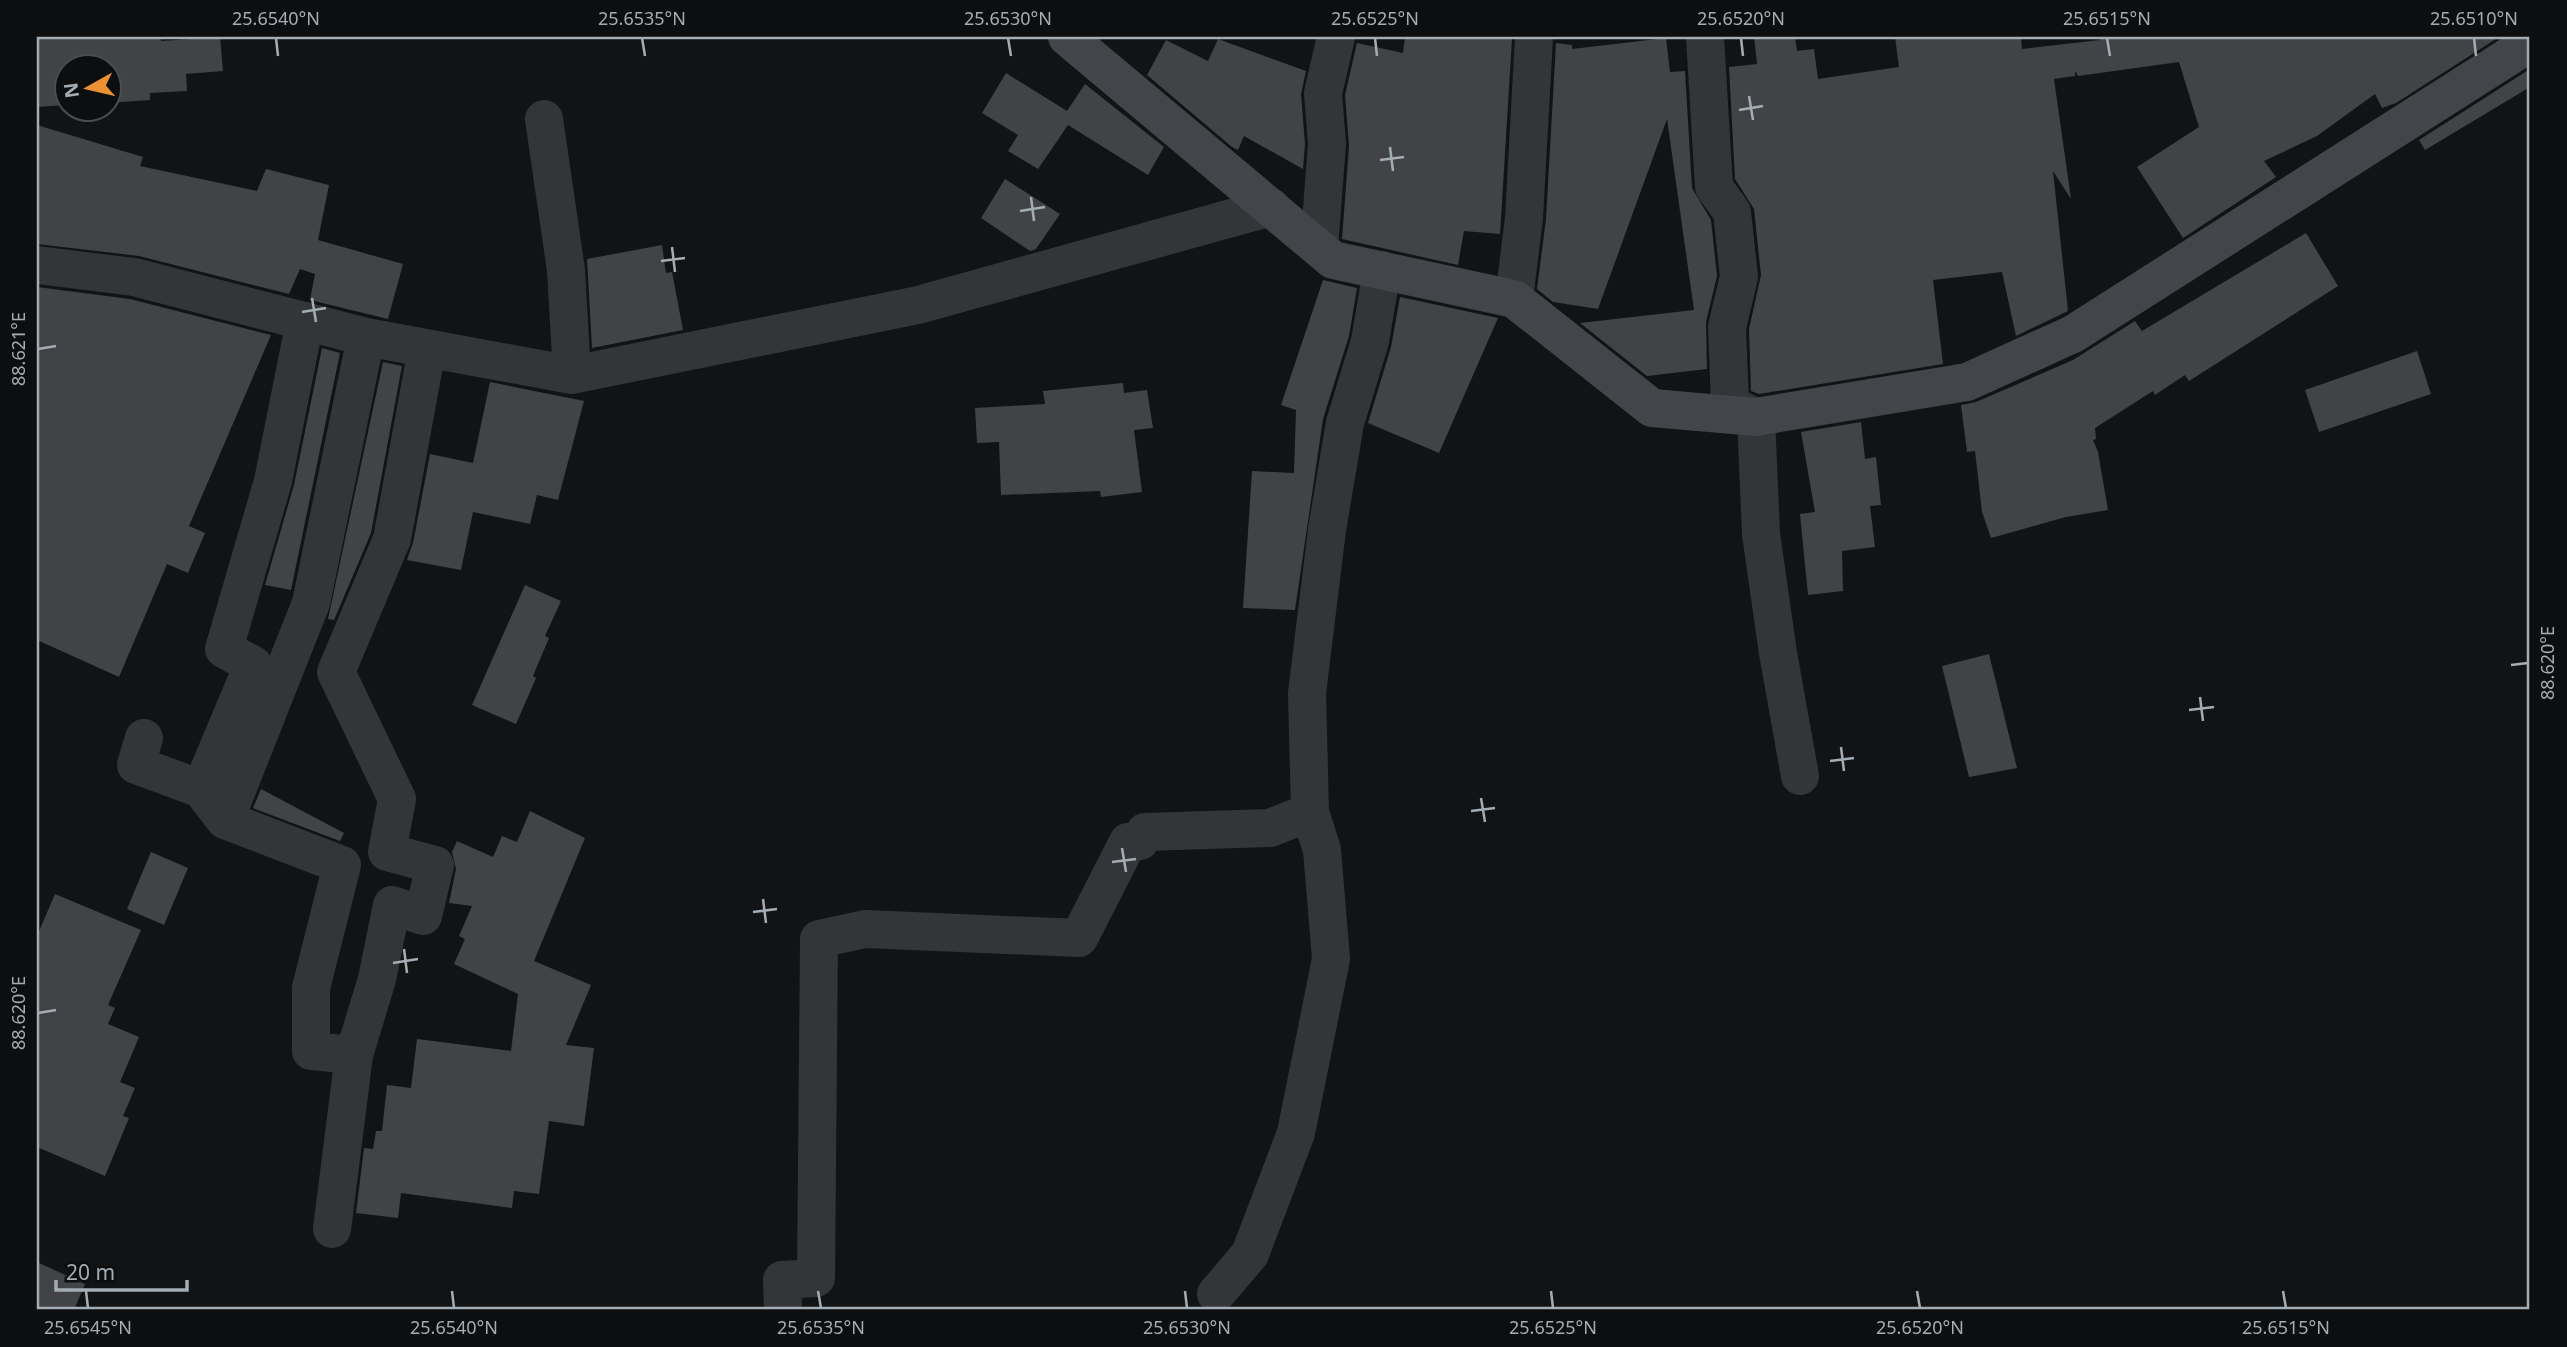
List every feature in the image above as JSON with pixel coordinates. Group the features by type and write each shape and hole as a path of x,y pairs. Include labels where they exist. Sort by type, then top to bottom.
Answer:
{"street":[{"path":"1067,37 1333,260 1514,299 1652,408 1756,418 1967,382 2073,334 2530,43"},
{"path":"1319,248 1326,144 1323,93 1336,37"},
{"path":"1514,299 1524,218 1534,37"},
{"path":"1705,37 1714,187 1732,212 1739,276 1727,327 1730,405 1756,418"},
{"path":"544,119 566,270 572,375"},
{"path":"37,265 134,277 366,337 572,375 918,305 1271,207"},
{"path":"1216,1294 1250,1254 1296,1133 1331,959 1322,850 1310,812 1307,693 1327,530 1345,424 1370,341 1382,270"},
{"path":"201,789 253,664 224,649 273,481 305,321"},
{"path":"225,820 310,603 366,337"},
{"path":"332,1228 354,1055 377,979 393,905 424,916 435,865 387,852 397,799 336,672 392,539 427,349"},
{"path":"1756,418 1761,534 1800,776"},
{"path":"144,738 136,765 201,789 225,820 342,865 311,988 311,1051 354,1055"},
{"path":"783,1310 782,1280 816,1278 818,939 865,929 1079,938 1128,842 1140,841 1145,832 1270,828 1310,812"}],"building":[{"path":"37,37 160,37 161,41 220,37 223,71 186,74 187,91 150,93 150,100 122,102 122,52 52,52 52,106 37,107"},
{"path":"1405,37 1512,39 1500,234 1464,231 1458,265 1342,239 1349,146 1345,95 1357,43 1403,53"},
{"path":"1754,37 1795,37 1797,51 1814,49 1818,79 1899,67 1895,37 2021,37 2022,49 2100,40 2100,37 2499,37 2396,103 2382,108 2375,94 2317,136 2264,161 2276,177 2183,238 2137,167 2199,127 2179,62 2078,76 2075,71 2075,76 2054,79 2071,199 2053,171 2068,311 2016,336 2002,272 1933,280 1943,364 1759,394 1751,391 1749,329 1761,275 1754,209 1735,179 1729,67 1757,64"},
{"path":"1666,38 1670,72 1685,71 1692,188 1711,220 1717,276 1706,322 1707,369 1647,376 1580,323 1694,310 1667,119 1598,309 1553,302 1537,289 1546,219 1556,43 1572,45 1572,49"},
{"path":"1218,39 1306,71 1301,94 1305,144 1303,169 1244,136 1238,150 1232,147 1147,75 1166,40 1208,61"},
{"path":"2530,69 2530,87 2425,150 2419,140"},
{"path":"1006,73 1067,111 1085,84 1164,147 1148,175 1068,125 1038,169 1008,151 1018,135 982,113"},
{"path":"37,125 143,157 140,166 257,191 266,169 329,185 318,240 403,264 388,319 310,300 315,274 300,269 289,294 139,256 37,244"},
{"path":"1005,179 1060,214 1036,249 1030,251 981,218"},
{"path":"2306,233 2338,286 2189,381 2185,375 2155,395 2153,391 2095,428 2096,439 2093,440 2098,452 2108,510 2066,517 1991,538 1982,512 1975,451 1967,452 1961,405 1976,402 2073,360 2135,321 2142,331"},
{"path":"662,245 666,273 672,272 683,330 592,348 587,259"},
{"path":"1323,280 1357,288 1349,336 1323,419 1295,610 1243,608 1252,471 1294,473 1296,410 1281,405"},
{"path":"37,287 130,299 271,335 189,526 205,533 188,573 167,564 119,677 37,640"},
{"path":"1400,297 1498,318 1439,453 1368,423 1391,347"},
{"path":"322,348 340,353 291,590 265,585 294,485"},
{"path":"2417,351 2431,394 2319,432 2305,390"},
{"path":"383,362 402,366 371,533 334,620 328,619"},
{"path":"490,382 584,401 558,500 537,495 530,524 473,512 461,570 407,560 413,543 430,454 473,463"},
{"path":"1123,383 1124,393 1147,390 1153,428 1134,430 1142,492 1101,497 1100,491 1001,495 999,442 977,443 975,408 1045,404 1043,391"},
{"path":"1861,422 1865,459 1876,457 1881,505 1870,506 1875,547 1842,551 1843,591 1808,595 1800,514 1815,512 1801,432"},
{"path":"525,585 561,601 545,636 549,638 533,676 536,678 516,724 472,705"},
{"path":"1989,654 2017,768 1969,777 1942,666"},
{"path":"261,789 344,833 340,841 253,808"},
{"path":"530,811 585,838 534,961 591,985 566,1045 594,1048 584,1126 549,1121 539,1194 514,1191 512,1208 401,1193 398,1218 356,1213 364,1148 373,1149 376,1131 382,1131 387,1085 411,1088 417,1039 511,1051 518,994 454,964 465,939 459,936 472,906 449,903 456,869 452,852 457,841 493,857 502,836 517,842"},
{"path":"151,852 188,868 164,925 127,909"},
{"path":"55,894 141,930 108,1005 115,1008 108,1024 139,1037 120,1082 135,1088 123,1116 129,1118 105,1176 37,1147 37,936"},
{"path":"37,1262 85,1284 74,1310 37,1310"}]}
